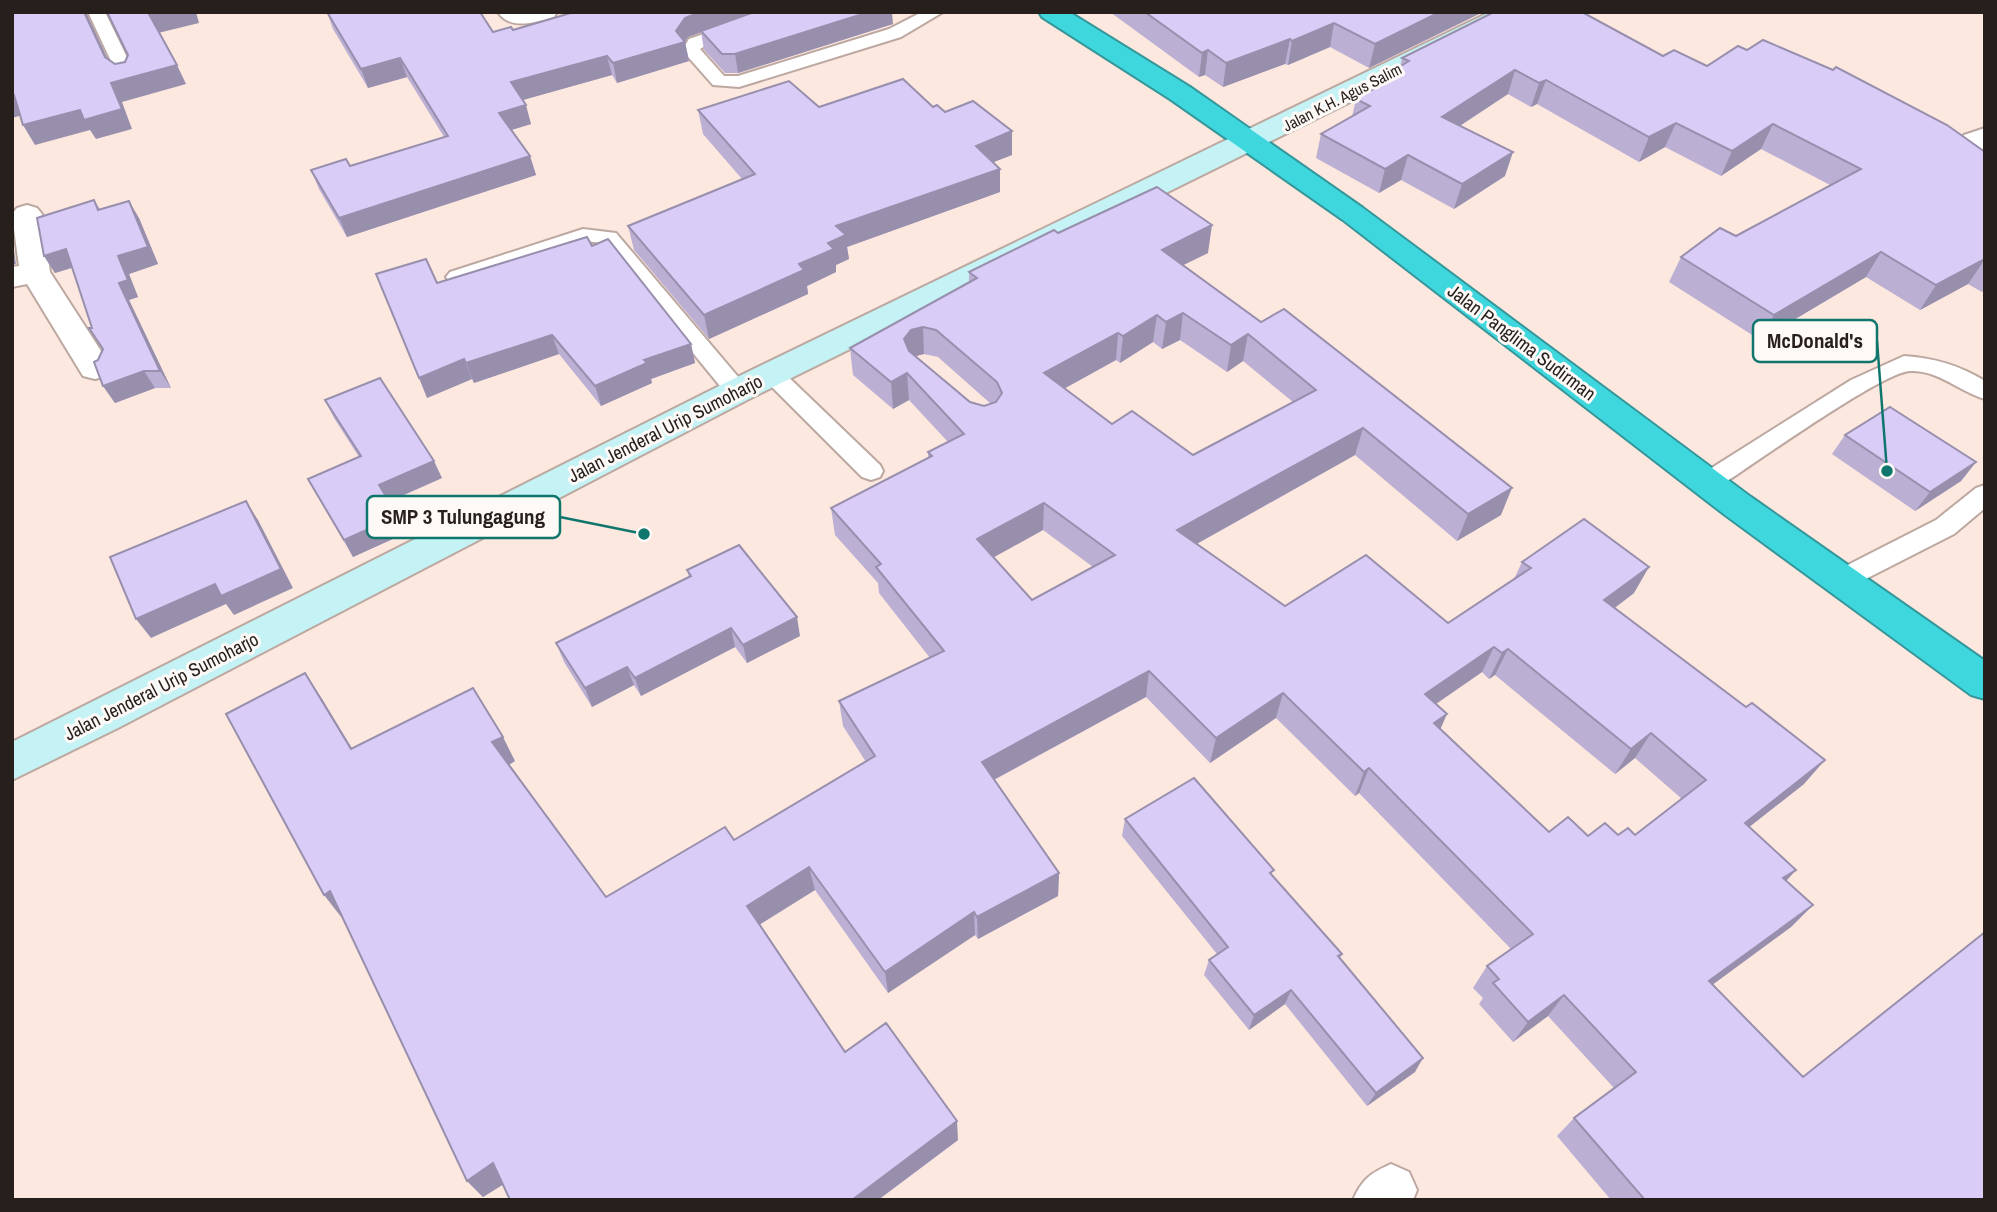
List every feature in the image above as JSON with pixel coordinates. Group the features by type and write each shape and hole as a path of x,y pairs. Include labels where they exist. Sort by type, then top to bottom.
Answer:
{"highway":[{"name":"Jalan Panglima Sudirman","path":"1051,12 1180,93 1353,214 1708,482 1985,683"}],"street":[{"path":"510,12 523,17 545,12"},
{"name":"Jalan K.H. Agus Salim","path":"1250,143 1510,12"},
{"name":"Jalan Jenderal Urip Sumoharjo","path":"12,762 737,391 1169,179 1250,143"},
{"path":"27,214 23,275 95,368"}],"lane":[{"path":"96,12 127,76"},
{"path":"786,12 695,43 691,50 719,81 739,82 895,33 935,12"},
{"path":"457,277 583,235 609,237 737,391"},
{"path":"1708,482 1859,385 1904,363 1929,365 1958,375 1985,391"},
{"path":"772,374 872,471"},
{"path":"1842,580 1945,527 1985,494"}],"building":[{"path":"12,12 84,12 105,57 115,64 125,62 128,55 107,12 154,12 149,14 177,65 111,83 122,109 84,120 80,110 23,125 12,95"},
{"path":"327,12 480,12 493,32 511,27 513,30 574,12 700,12 685,18 676,31 685,42 613,63 607,56 511,82 526,105 499,113 530,156 339,218 311,170 346,159 350,166 448,136 400,58 361,69"},
{"path":"754,12 869,12 735,54 722,54 701,31"},
{"path":"1145,12 1440,12 1375,44 1334,23 1292,41 1290,39 1226,63 1208,50 1202,53"},
{"path":"1494,12 1582,12 1663,56 1674,50 1707,66 1738,46 1747,50 1763,40 1833,70 1836,67 1947,125 1985,152 1985,259 1936,285 1881,252 1774,315 1681,257 1720,228 1736,236 1861,169 1773,124 1732,151 1676,123 1649,137 1546,80 1539,83 1515,70 1442,117 1513,152 1462,184 1408,155 1385,169 1321,134 1370,106 1356,99 1382,84 1376,81 1409,61 1402,58"},
{"path":"903,79 933,107 937,105 945,112 973,101 1012,131 976,146 1000,169 836,226 846,235 828,243 834,249 799,264 804,270 704,315 628,226 755,174 698,110 789,81 819,107"},
{"path":"1157,187 1212,225 1162,250 1261,322 1284,309 1512,488 1468,514 1363,428 1177,530 1285,606 1366,555 1448,623 1531,568 1522,562 1584,519 1649,567 1604,600 1746,707 1752,703 1825,760 1745,823 1796,870 1783,878 1813,905 1709,981 1803,1077 1985,932 1985,1200 1645,1200 1574,1118 1636,1072 1564,995 1528,1022 1493,983 1499,979 1487,966 1533,934 1369,768 1364,772 1283,693 1216,738 1149,671 982,762 1059,873 977,917 974,912 885,972 809,867 747,906 845,1052 886,1023 957,1121 852,1200 510,1200 493,1163 467,1181 330,891 324,895 226,714 305,673 351,749 473,688 503,737 492,742 606,897 725,827 734,840 875,756 839,701 944,651 876,567 881,564 831,508 932,456 928,452 964,434 907,373 891,382 850,348 977,278 969,272 1054,230 1058,233","holes":["1183,313 1231,345 1248,334 1316,390 1193,455 1132,411 1112,424 1044,373 1118,333 1123,336 1157,315 1166,322","923,327 936,330 997,382 1002,393 996,402 984,406 970,402 909,351 904,339 911,330","1044,503 1115,555 1032,600 977,539","1494,647 1502,653 1508,649 1631,749 1651,733 1706,780 1635,835 1628,828 1618,835 1605,823 1588,836 1568,817 1549,832 1434,723 1447,714 1425,694"]},
{"path":"94,200 98,210 129,201 148,247 118,256 128,280 119,283 160,371 144,371 103,386 94,362 98,360 103,349 89,328 92,328 66,249 44,256 37,218"},
{"path":"587,237 592,246 608,239 691,344 644,360 647,363 595,386 552,335 466,363 464,359 419,378 376,274 426,259 437,283"},
{"path":"380,378 434,461 379,485 398,516 344,540 308,479 361,456 325,400"},
{"path":"1890,407 1976,462 1930,492 1845,435"},
{"path":"246,501 281,569 221,596 215,584 136,619 110,557"},
{"path":"739,545 797,617 743,645 731,628 635,678 627,667 585,688 556,643 691,576 687,570"},
{"path":"1194,778 1274,870 1270,873 1342,954 1338,956 1423,1058 1376,1093 1291,990 1254,1015 1209,960 1228,947 1125,819"}],"place":[{"name":"McDonald's","path":"1887,471"},
{"name":"SMP 3 Tulungagung","path":"644,534"}]}
